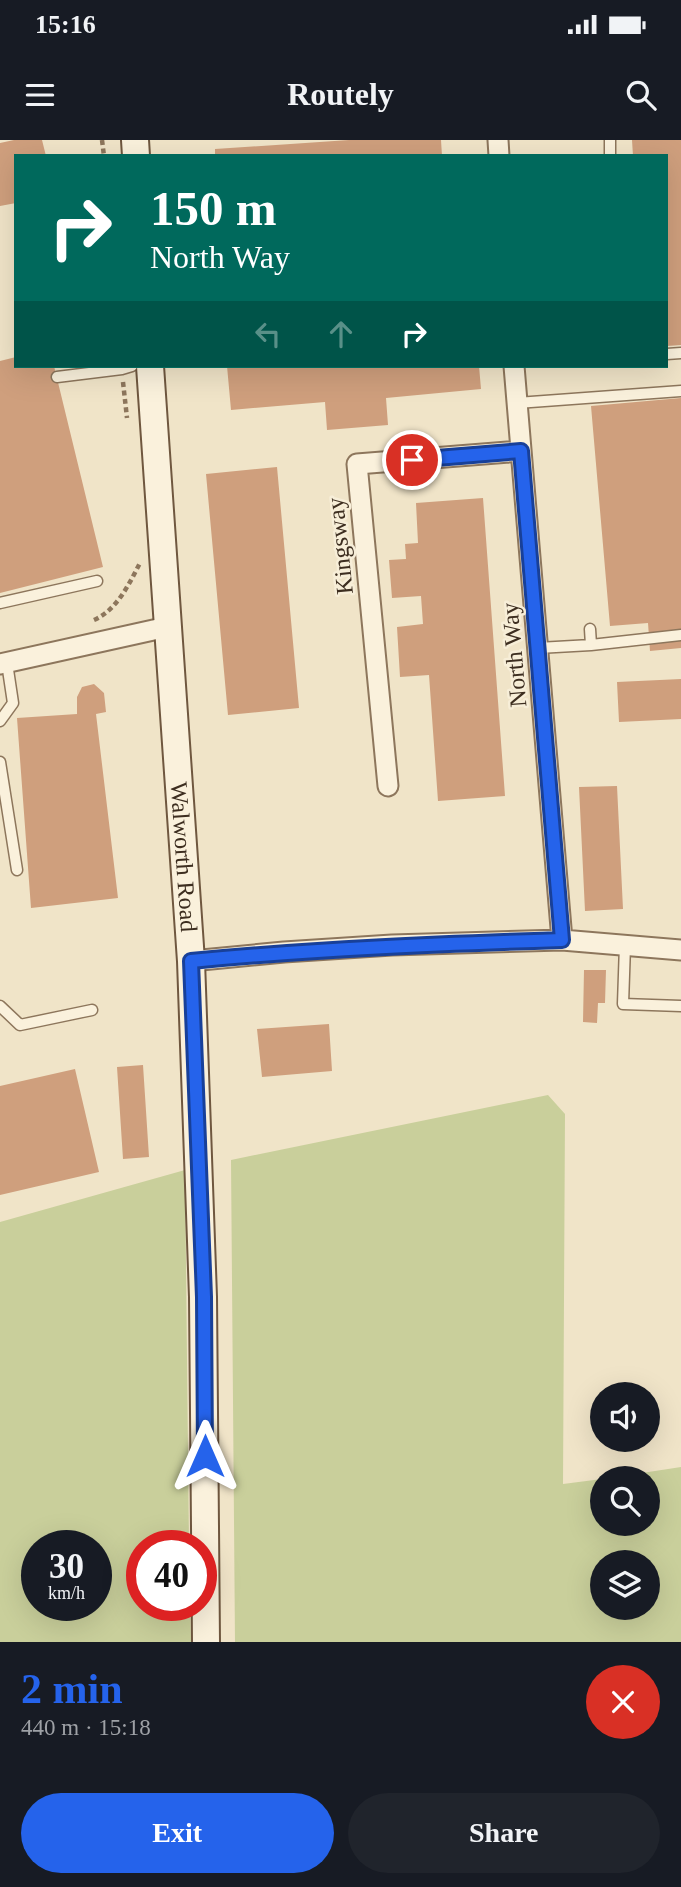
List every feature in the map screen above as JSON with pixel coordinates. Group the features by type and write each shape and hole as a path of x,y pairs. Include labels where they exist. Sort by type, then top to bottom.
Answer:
{"street":[{"name":"Walworth Road","path":"150,368 191,961 204,1297 206,1642"},
{"name":"North Way","path":"514,368 562,940"},
{"name":"Kingsway","path":"388,786 357,464 521,451"},
{"path":"3,663 167,627"},
{"path":"191,961 392,945 562,940 681,950"}],"lane":[{"path":"57,377 127,368"},
{"path":"517,403 681,391"},
{"path":"0,603 97,580"},
{"path":"590,629 591,645"},
{"path":"538,648 681,635"},
{"path":"0,721 13,703 3,663"},
{"path":"0,762 18,870"},
{"path":"625,945 622,1004 681,1006"},
{"path":"0,1006 20,1025 92,1010"}],"path":[{"path":"127,368 128,423"},
{"path":"86,624 106,615 124,592 140,562 139,550"}],"green space":[{"path":"548,1095 565,1114 563,1484 590,1481 590,1536 660,1536 660,1470 681,1467 681,1642 235,1642 231,1160"},
{"path":"185,1170 189,1530 126,1530 126,1621 190,1621 191,1642 0,1642 0,1222"}],"building":[{"path":"42,140 46,154 14,154 14,203 0,206 0,143"},
{"path":"349,140 441,140 442,154 215,154 215,149"},
{"path":"632,140 681,140 681,345 668,346 668,154 633,154"},
{"path":"14,358 14,368 54,368 103,567 0,593 0,361"},
{"path":"227,368 479,368 481,389 386,398 388,425 327,430 325,402 231,410"},
{"path":"681,398 681,648 650,651 648,623 610,626 591,406"},
{"path":"277,467 299,708 228,715 206,474"},
{"path":"483,498 505,796 438,801 429,675 400,677 397,627 423,624 421,596 392,598 389,560 406,559 405,544 418,543 416,503"},
{"path":"681,679 681,719 619,722 617,682"},
{"path":"94,684 104,693 106,712 96,714 118,898 31,908 17,718 77,714 77,697 82,687"},
{"path":"617,786 623,909 585,911 579,787"},
{"path":"584,970 606,970 605,1003 598,1003 597,1023 583,1022"},
{"path":"329,1024 332,1071 262,1077 257,1029"},
{"path":"143,1065 149,1157 123,1159 117,1067"},
{"path":"75,1069 99,1172 0,1195 0,1086"}],"route":[{"path":"205,1456 204,1297 191,961 392,945 562,940 521,451 412,460"}]}
